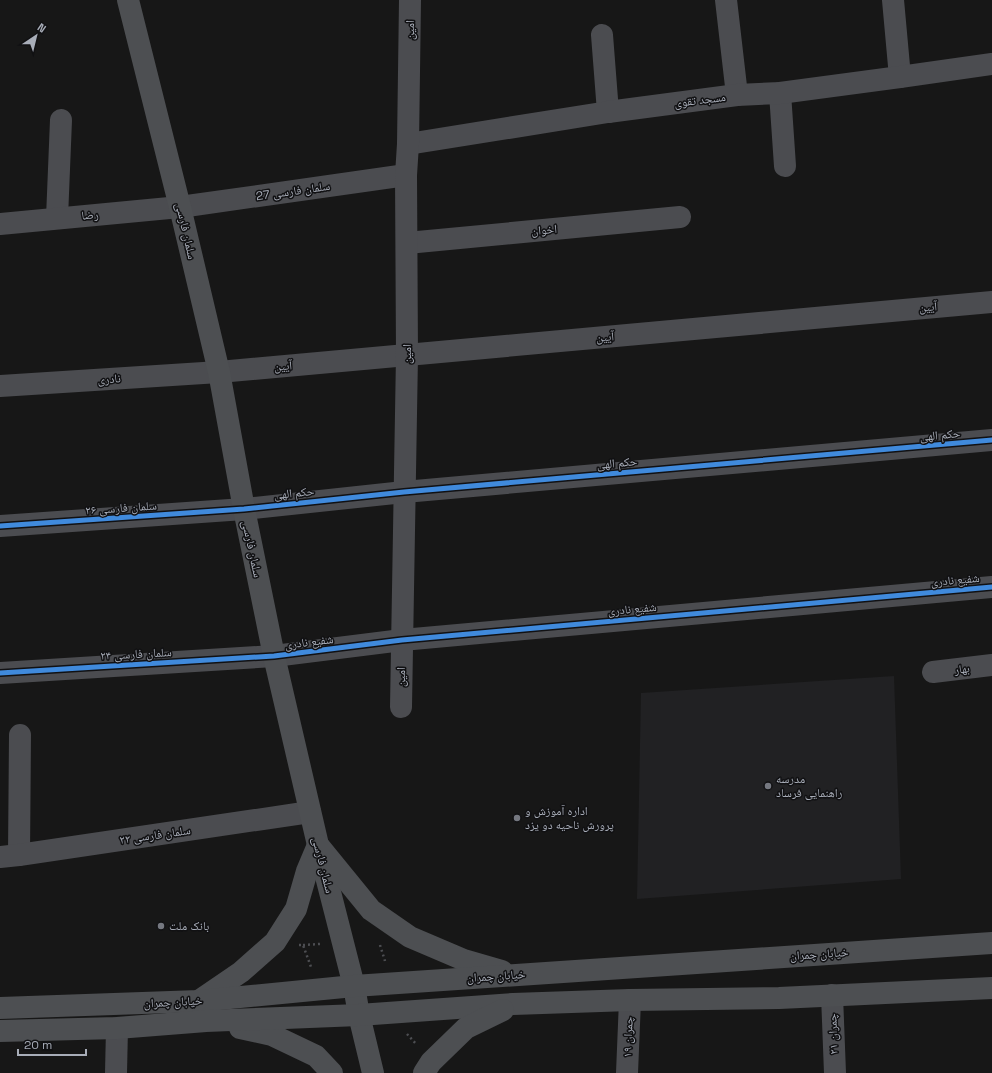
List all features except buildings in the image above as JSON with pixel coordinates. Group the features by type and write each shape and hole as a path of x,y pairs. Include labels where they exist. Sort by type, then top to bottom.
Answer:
{"main road":[{"name":"سلمان فارسی","path":"132,0 219,372 244,509 274,656 310,812 354,986 359,1015 373,1073"},
{"path":"199,1001 241,972 276,942 296,909 307,871 318,845 371,910 410,937 464,960 513,975"},
{"name":"خیابان چمران","path":"0,1008 199,1001 354,986 992,943"},
{"path":"630,967 630,1000"},
{"name":"خیابان چمران","path":"0,1031 116,1028 206,1021 359,1015 513,1004 630,1000 779,998 992,988"},
{"path":"424,1073 431,1062 466,1028 513,1004"},
{"path":"206,1021 272,1035 316,1056 332,1073"}],"street":[{"name":"امین","path":"401,707 407,355 406,175 408,144 410,0"},
{"path":"726,0 738,95"},
{"path":"893,0 900,77"},
{"path":"602,35 608,112"},
{"name":"مسجد تقوی","path":"408,144 608,112 738,95 780,92 992,64"},
{"path":"780,92 785,166"},
{"path":"57,218 61,120"},
{"name":"سلمان فارسی 27","path":"180,207 406,175"},
{"name":"رضا","path":"0,224 180,207"},
{"name":"اخوان","path":"407,243 680,217"},
{"name":"آیین","path":"219,372 992,302"},
{"name":"نادری","path":"0,386 219,372"},
{"name":"حکم الهی","path":"244,509 404,492 992,440"},
{"name":"سلمان فارسی ۲۶","path":"0,526 244,509"},
{"name":"شفیع نادری","path":"274,656 402,640 992,587"},
{"name":"سلمان فارسی ۲۴","path":"0,673 274,656"},
{"name":"بهار","path":"933,672 992,665"},
{"path":"9,856 20,735"},
{"name":"سلمان فارسی ۲۲","path":"9,856 310,812"},
{"name":"چمران ۲۱","path":"832,995 835,1073"},
{"name":"چمران ۱۹","path":"627,1073 630,1000"},
{"path":"116,1028 116,1073"}],"shaded area":[{"name":"مدرسه راهنمایی فرساد","path":"894,676 901,879 637,899 641,693"}],"cycle path":[{"path":"0,526 244,509 404,492 992,440"},
{"path":"0,673 274,656 402,640 992,587"}],"place":[{"name":"مدرسه راهنمایی فرساد","path":"768,786"},
{"name":"اداره آموزش و پرورش ناحیه دو یزد","path":"517,818"},
{"name":"بانک ملت","path":"161,926"}]}
